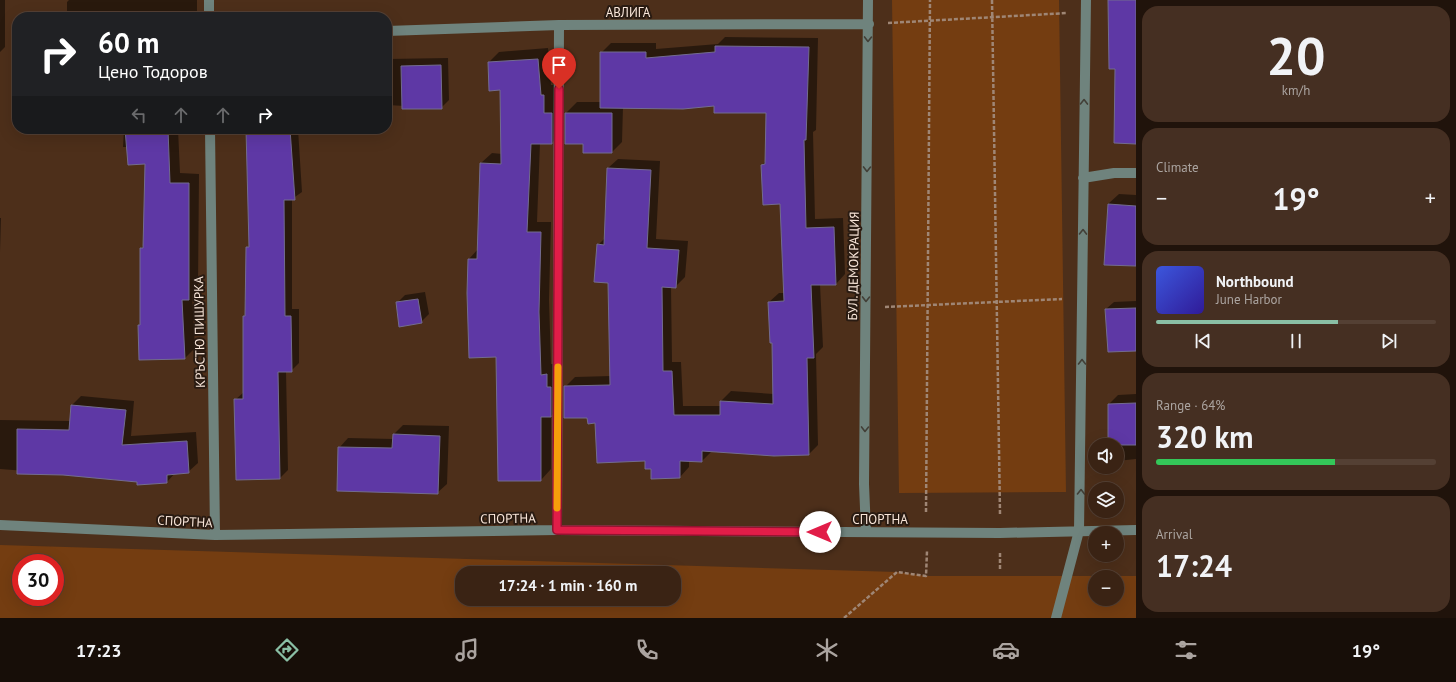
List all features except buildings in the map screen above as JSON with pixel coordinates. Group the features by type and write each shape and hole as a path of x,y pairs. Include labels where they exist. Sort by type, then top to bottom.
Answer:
{"street":[{"path":"209,0 209,12"},
{"name":"БУЛ. ДЕМОКРАЦИЯ","path":"866,532 864,477 869,24 868,0"},
{"path":"1056,618 1079,531 1086,0"},
{"name":"АВЛИГА","path":"392,30 559,26 869,24"},
{"path":"557,530 559,26"},
{"name":"КРЪСТЮ ПИШУРКА","path":"210,134 215,535"},
{"path":"1083,178 1114,173 1136,173"},
{"name":"СПОРТНА","path":"0,525 215,535 557,530 1000,533 1136,530"}],"path":[{"path":"844,618 897,572 926,576 930,0"},
{"path":"992,0 1000,570"},
{"path":"869,24 1086,12"},
{"path":"866,308 1082,298"}],"shaded area":[{"path":"892,0 1059,0 1066,492 899,493"},
{"path":"0,545 897,572 926,576 1088,576 1088,606 1124,606 1124,576 1136,576 1136,618 0,618"}],"slow traffic":[{"path":"557,508 558,367"}],"route":[{"path":"559,89 557,530 820,532"}]}
